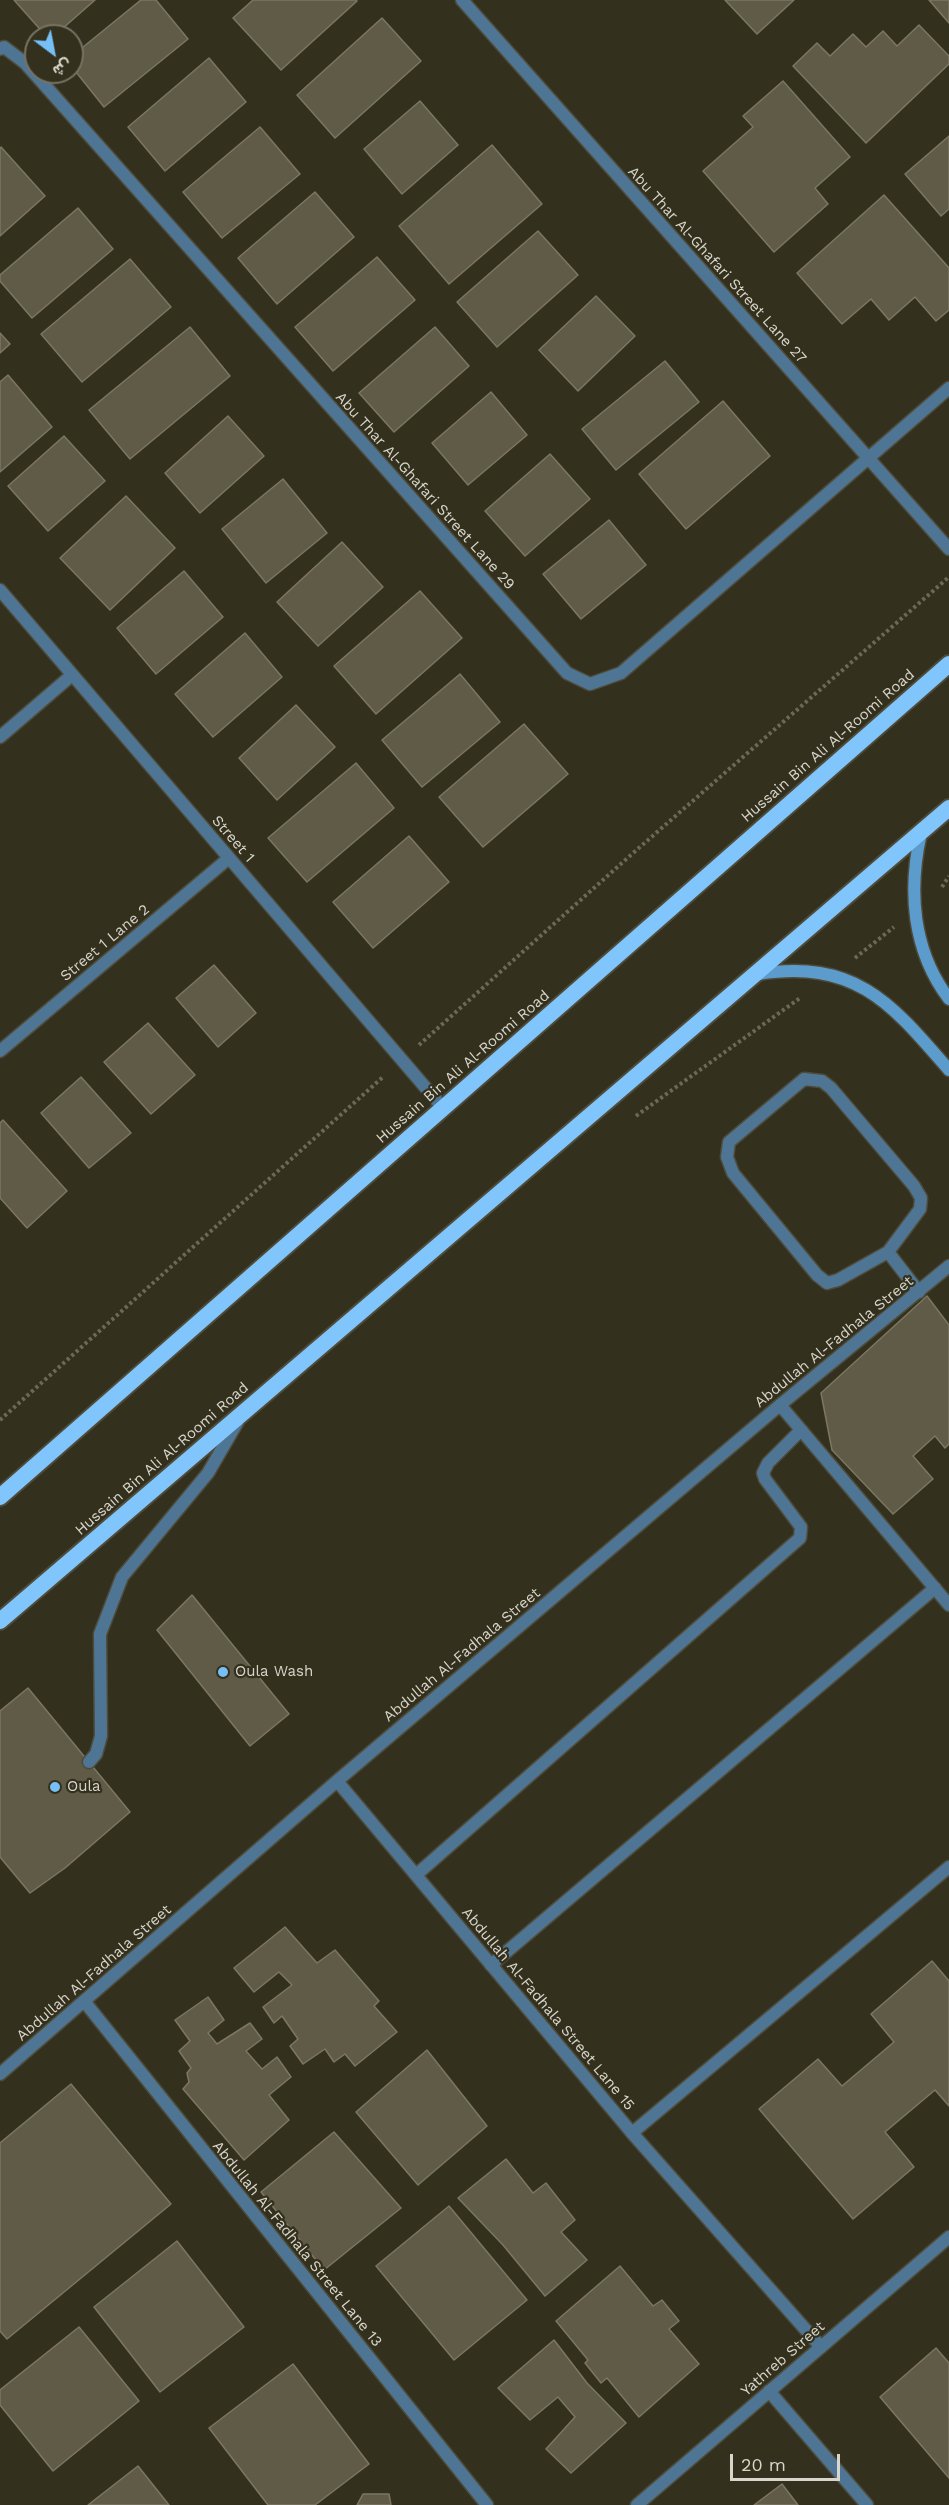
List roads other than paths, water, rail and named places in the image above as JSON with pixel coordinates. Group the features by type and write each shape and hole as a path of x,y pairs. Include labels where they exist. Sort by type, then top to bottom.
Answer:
{"highway":[{"name":"Hussain Bin Ali Al-Roomi Road","path":"0,1497 949,664"},
{"name":"Hussain Bin Ali Al-Roomi Road","path":"0,1621 758,974 949,808"}],"main road":[{"path":"921,833 914,868 914,912 920,941 931,970 949,999"},
{"path":"758,974 782,970 807,971 832,975 855,984 876,995 896,1010 949,1070"}],"street":[{"name":"Abu Thar Al-Ghafari Street Lane 27","path":"462,0 949,549"},
{"name":"Abu Thar Al-Ghafari Street Lane 29","path":"0,49 4,47 25,63 567,673 590,684 621,673 949,388"},
{"name":"Street 1","path":"0,590 443,1108"},
{"path":"0,737 72,675"},
{"name":"Street 1 Lane 2","path":"0,1050 229,858"},
{"path":"804,1079 822,1081 831,1088 921,1198 920,1209 888,1252 838,1280 827,1283 817,1275 733,1173 727,1157 729,1142 804,1079"},
{"path":"888,1252 919,1292"},
{"name":"Abdullah Al-Fadhala Street","path":"0,2074 337,1781 780,1405 949,1266"},
{"path":"780,1405 949,1605"},
{"path":"89,1762 96,1754 101,1736 100,1634 122,1577 208,1473 241,1415"},
{"path":"416,1875 800,1538 801,1527 765,1479 763,1473 768,1463 801,1430"},
{"path":"491,1965 935,1588"},
{"name":"Abdullah Al-Fadhala Street Lane 15","path":"337,1781 632,2133 949,1867"},
{"name":"Abdullah Al-Fadhala Street Lane 13","path":"84,2001 487,2505"},
{"path":"632,2133 821,2347"},
{"name":"Yathreb Street","path":"637,2505 949,2237"},
{"path":"769,2391 867,2505"}],"place":[{"name":"Oula Wash","path":"223,1672"},
{"name":"Oula","path":"55,1787"}]}
